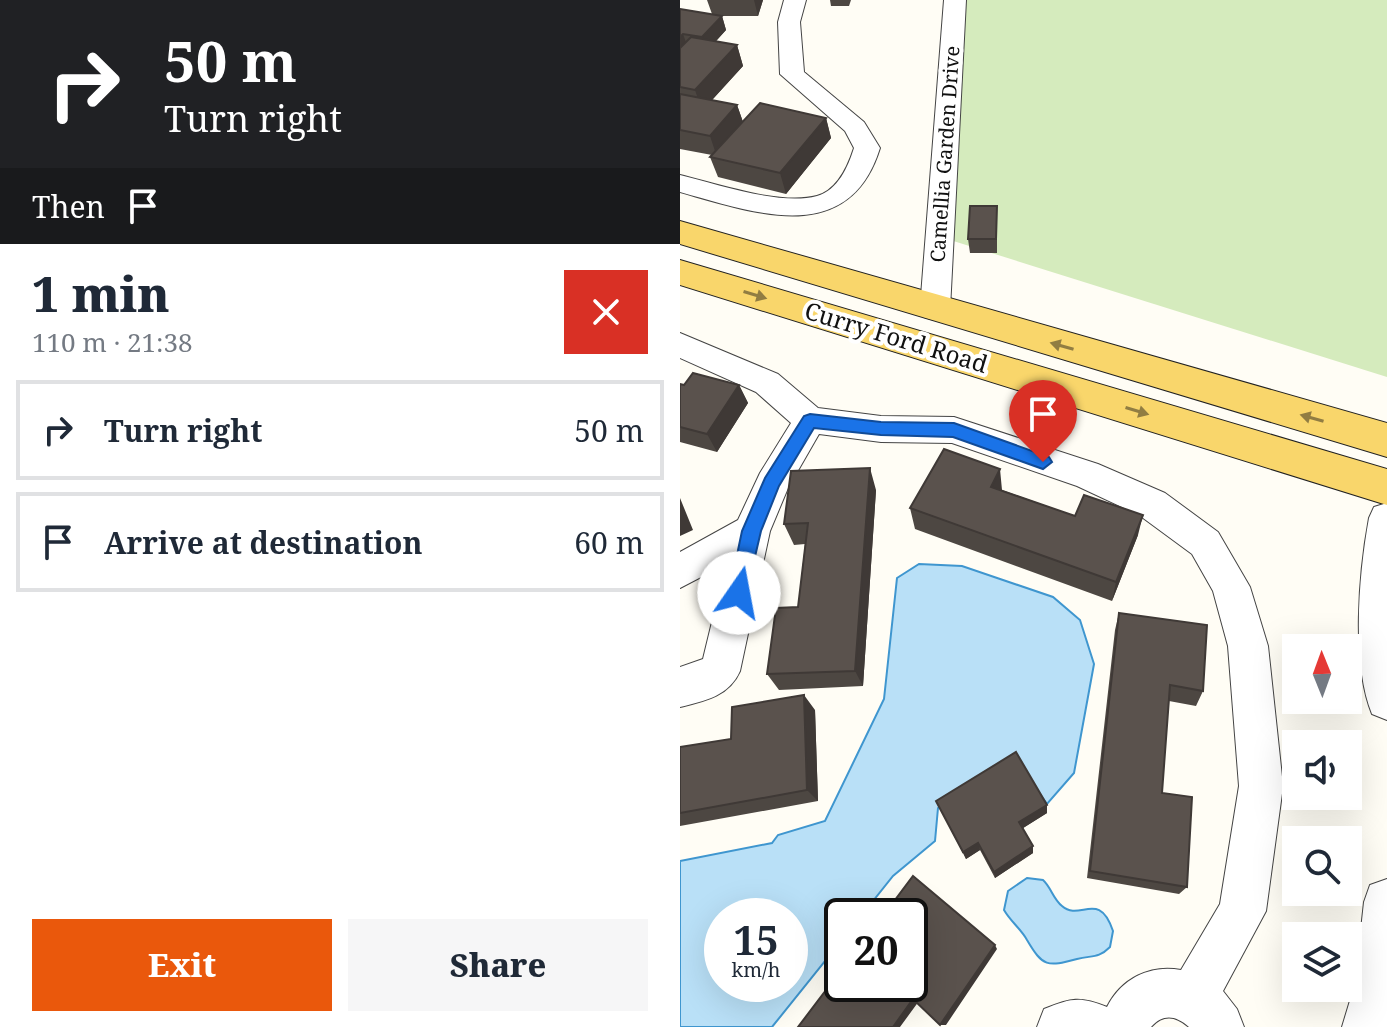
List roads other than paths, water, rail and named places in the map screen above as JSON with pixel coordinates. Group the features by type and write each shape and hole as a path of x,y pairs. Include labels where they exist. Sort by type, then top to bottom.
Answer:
{"main road":[{"name":"Curry Ford Road","path":"680,232 1387,440"},
{"name":"Curry Ford Road","path":"680,272 1387,487"}],"street":[{"path":"680,209 689,185 779,204 817,205 844,191 861,169 867,148 855,127 792,74 789,22 795,0"},
{"name":"Camellia Garden Drive","path":"935,309 955,0"},
{"path":"680,345 767,383 810,420 881,429 954,430 1021,455 1086,474 1152,504 1205,543 1231,587 1248,646 1261,786 1242,911 1206,1012 1178,991 1148,995 1136,1005 1124,1027"},
{"path":"680,687 702,682 720,671 752,531 772,483 810,420"},
{"path":"1387,518 1379,558 1378,638 1387,700"},
{"path":"680,571 752,531"},
{"path":"1367,1027 1380,984 1387,902"},
{"path":"1062,1027 1081,1023 1094,1027"}],"water":[{"path":"919,564 962,566 1053,597 1080,620 1094,664 1074,773 1047,804 1017,762 938,808 935,841 893,876 875,898 824,898 824,962 808,982 808,898 704,898 704,1002 792,1002 772,1027 680,1027 680,861 772,843 778,835 825,821 884,699 897,578"},
{"path":"1027,878 1043,880 1059,903 1069,910 1095,909 1102,912 1113,931 1110,947 1098,955 1059,963 1042,960 1004,910 1008,891"}]}
